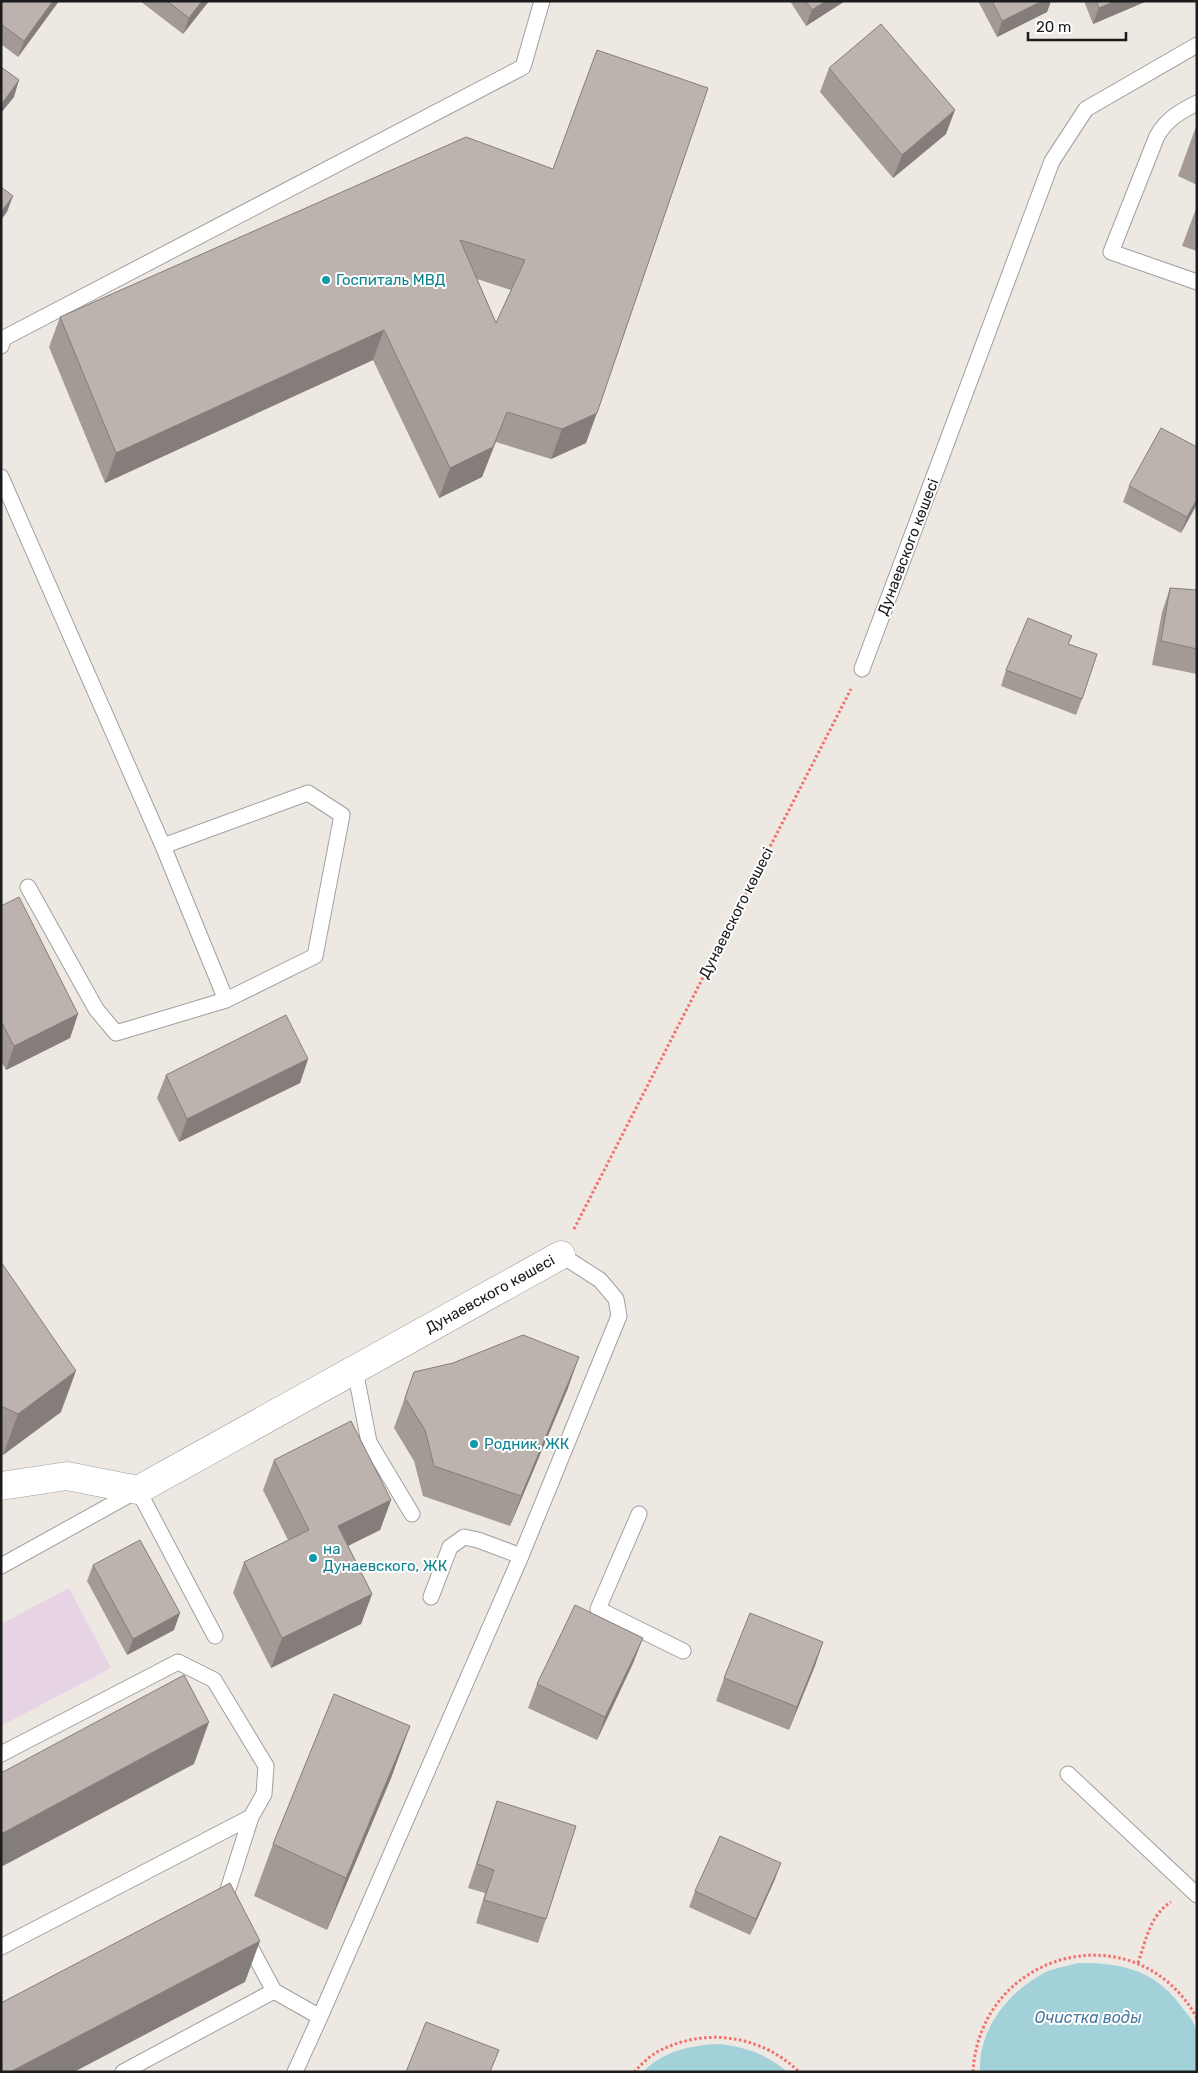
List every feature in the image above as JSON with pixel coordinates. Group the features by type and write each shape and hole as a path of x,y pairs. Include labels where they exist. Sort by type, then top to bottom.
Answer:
{"street":[{"name":"Дунаевского көшесі","path":"138,1490 561,1255"},
{"path":"1,1486 67,1476 138,1490"}],"lane":[{"path":"1,346 4,338 523,67 542,1"},
{"name":"Дунаевского көшесі","path":"862,669 1052,161 1086,109 1197,45"},
{"path":"1197,103 1165,123 1157,136 1111,252 1197,282"},
{"path":"1,477 163,846 226,1000"},
{"path":"28,887 96,1009 116,1032 226,1000 315,956 342,815 308,794 163,846"},
{"path":"295,2072 520,1556 619,1316 616,1299 600,1280 561,1255"},
{"path":"356,1370 369,1442 412,1514"},
{"path":"1,1566 138,1490 215,1636"},
{"path":"639,1514 598,1609 683,1650"},
{"path":"430,1597 450,1547 464,1537 478,1540 520,1556"},
{"path":"1,1754 178,1662 214,1680 266,1766 264,1794 251,1817 225,1901 208,1910"},
{"path":"1068,1774 1194,1892"},
{"path":"1,1947 251,1817"},
{"path":"225,1901 274,1991 320,2017"},
{"path":"123,2072 274,1991"}],"path":[{"name":"Дунаевского көшесі","path":"561,1255 862,669"},
{"path":"1138,1963 1155,1916 1160,1909 1194,1892"},
{"path":"973,2072 976,2048 988,2015 1013,1985 1028,1974 1060,1959 1079,1956 1110,1956 1138,1963 1167,1981 1192,2008 1197,2018"},
{"path":"634,2072 660,2050 695,2038 736,2039 758,2044 775,2052 799,2072"}],"shaded area":[{"path":"69,1588 111,1668 1,1726 1,1624"}],"water":[{"name":"Очистка воды","path":"1078,1963 1109,1964 1124,1967 1138,1971 1163,1986 1174,1997 1195,2027 1197,2072 980,2072 984,2041 990,2027 1007,2002 1031,1981 1044,1973"},
{"path":"721,2044 756,2053 771,2060 788,2072 643,2072 660,2058 679,2050"}],"building":[{"path":"1,1 53,1 24,41 1,24"},
{"path":"167,1 202,1 189,18"},
{"path":"806,1 826,1 812,10"},
{"path":"992,1 1042,1 1002,21"},
{"path":"1096,1 1115,1 1099,8"},
{"path":"881,24 955,110 902,155 829,68"},
{"name":"Госпиталь МВД","path":"597,50 708,88 597,413 562,429 507,412 493,447 450,468 384,330 116,453 60,317 466,137 553,169","holes":["460,240 525,260 496,323"]},
{"path":"1,67 19,80 1,105"},
{"path":"1,187 13,196 1,212"},
{"path":"1161,428 1197,447 1197,499 1187,517 1129,486"},
{"path":"1170,588 1197,590 1197,649 1161,641"},
{"path":"1028,618 1072,636 1068,644 1097,654 1082,699 1006,670"},
{"path":"19,897 78,1014 14,1046 1,1021 1,906"},
{"path":"286,1015 308,1059 187,1119 166,1075"},
{"path":"1,1262 76,1371 18,1414 1,1406"},
{"name":"Родник, ЖК","path":"523,1335 579,1357 521,1496 434,1466 425,1430 405,1398 414,1372 453,1363"},
{"name":"на Дунаевского, ЖК","path":"351,1421 391,1500 338,1526 372,1594 282,1638 244,1562 309,1530 274,1460"},
{"path":"140,1540 180,1613 133,1639 93,1565"},
{"path":"575,1605 643,1638 605,1717 537,1684"},
{"path":"750,1613 823,1642 797,1707 724,1678"},
{"path":"184,1675 209,1722 1,1834 1,1773"},
{"path":"334,1694 410,1726 346,1878 273,1844"},
{"path":"497,1801 576,1826 546,1919 484,1900 494,1870 477,1864"},
{"path":"720,1836 781,1863 756,1919 695,1891"},
{"path":"230,1883 260,1941 10,2072 1,2072 1,2003"},
{"path":"426,2022 499,2050 490,2072 406,2072"}],"place":[{"name":"Госпиталь МВД","path":"326,280"},
{"name":"Родник, ЖК","path":"474,1444"},
{"name":"на Дунаевского, ЖК","path":"313,1558"}]}
